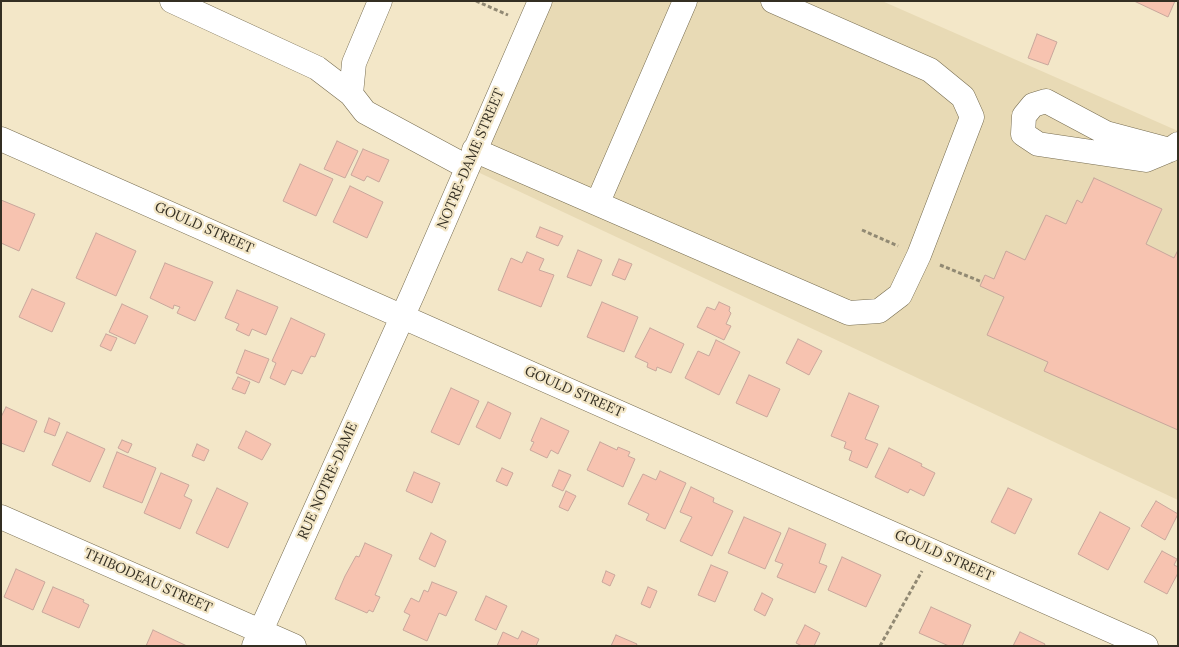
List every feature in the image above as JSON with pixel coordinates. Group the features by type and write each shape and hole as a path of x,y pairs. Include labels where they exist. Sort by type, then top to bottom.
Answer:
{"street":[{"path":"172,1 317,68 351,94 365,112 470,158 598,202 849,313 879,311 900,295 919,255 972,117 963,98 930,70 773,1"},
{"path":"351,94 354,63 380,1"},
{"name":"NOTRE-DAME STREET","path":"402,317 540,1"},
{"path":"598,202 685,1"},
{"path":"1046,101 1106,133 1174,147 1146,160 1038,144 1023,134 1024,116 1033,105 1046,101"},
{"name":"GOULD STREET","path":"1,139 1146,646"},
{"name":"RUE NOTRE-DAME","path":"258,638 402,317"},
{"name":"THIBODEAU STREET","path":"1,517 258,638 294,646"}],"path":[{"path":"476,1 530,25"},
{"path":"880,646 933,551"}],"shaded area":[{"path":"540,1 882,1 1178,131 1178,500 467,167"}],"building":[{"path":"1134,1 1175,1 1168,17"},
{"path":"1037,34 1057,42 1048,65 1028,58"},
{"path":"337,141 358,151 345,178 324,169"},
{"path":"363,149 389,160 379,182 367,176 364,181 351,175"},
{"path":"300,164 333,179 316,216 283,201"},
{"path":"1094,178 1162,209 1146,244 1174,258 1178,250 1178,430 1044,371 1048,362 987,335 1004,297 980,286 985,275 994,279 1006,251 1025,260 1046,215 1066,224 1077,200 1082,203"},
{"path":"350,186 383,202 367,238 333,222"},
{"path":"1,200 35,214 19,251 1,243"},
{"path":"540,227 563,236 558,246 536,237"},
{"path":"96,233 136,251 116,296 76,278"},
{"path":"578,250 602,260 591,286 567,277"},
{"path":"527,252 544,259 539,270 554,275 541,307 498,290 511,258 522,263"},
{"path":"619,259 632,264 625,280 612,275"},
{"path":"165,263 213,282 195,321 177,313 180,307 174,305 173,309 150,298"},
{"path":"32,289 65,303 52,332 19,317"},
{"path":"237,290 278,307 266,335 252,329 249,336 236,330 239,324 225,318"},
{"path":"602,302 638,317 624,352 587,337"},
{"path":"719,302 730,307 729,311 731,313 726,324 731,326 724,340 697,327 707,307 715,310"},
{"path":"122,304 148,316 135,344 109,332"},
{"path":"291,318 325,334 315,357 311,356 302,374 292,370 285,385 270,378 276,363 272,361"},
{"path":"650,328 684,344 671,373 657,367 656,371 647,367 648,363 635,357"},
{"path":"106,334 117,338 111,351 100,346"},
{"path":"798,339 822,351 809,375 786,363"},
{"path":"716,340 740,352 719,395 685,378 698,351 709,356"},
{"path":"245,350 269,359 259,383 236,373"},
{"path":"749,375 780,389 767,417 736,403"},
{"path":"238,377 250,382 245,394 232,389"},
{"path":"451,388 479,401 459,445 431,432"},
{"path":"849,393 879,406 865,439 878,444 867,468 849,460 852,451 844,448 846,442 831,436"},
{"path":"488,402 511,413 500,439 476,427"},
{"path":"6,407 37,421 24,452 1,443 1,417"},
{"path":"49,418 60,423 55,436 44,432"},
{"path":"541,418 569,431 558,454 551,450 547,458 530,450 534,442 531,441"},
{"path":"246,431 271,444 262,460 238,448"},
{"path":"67,432 105,449 90,482 52,465"},
{"path":"122,440 132,444 128,453 118,448"},
{"path":"600,442 617,450 618,447 630,452 628,456 635,459 623,487 587,470"},
{"path":"197,444 209,450 204,461 192,456"},
{"path":"889,448 922,464 921,466 935,473 924,496 910,489 908,493 875,477"},
{"path":"117,452 156,468 142,503 103,487"},
{"path":"502,468 513,473 507,486 496,481"},
{"path":"559,470 571,475 563,491 552,486"},
{"path":"660,471 686,483 665,529 646,520 649,514 628,504 643,474 656,480"},
{"path":"414,472 440,483 432,503 406,491"},
{"path":"161,473 189,485 184,496 192,500 180,529 144,513"},
{"path":"691,487 714,498 713,502 733,511 712,556 680,541 692,517 680,512"},
{"path":"217,488 248,503 228,548 196,533"},
{"path":"1008,488 1032,499 1015,534 991,522"},
{"path":"566,491 576,496 568,511 559,507"},
{"path":"1156,501 1178,514 1165,540 1141,526"},
{"path":"1100,512 1130,528 1108,570 1078,554"},
{"path":"744,517 781,533 765,569 728,553"},
{"path":"789,528 826,544 819,563 827,566 815,593 777,577 783,564 775,561"},
{"path":"431,533 446,541 435,567 419,559"},
{"path":"365,543 392,555 375,595 380,597 373,612 369,610 367,613 335,599 345,576 356,556 359,557"},
{"path":"1162,551 1177,559 1174,565 1178,567 1178,573 1167,594 1144,582"},
{"path":"842,557 881,575 866,607 828,590"},
{"path":"711,565 728,572 715,602 698,595"},
{"path":"16,569 45,582 33,610 4,597"},
{"path":"606,571 615,575 610,586 602,582"},
{"path":"432,582 457,592 446,616 439,613 427,641 403,630 410,615 404,612 411,598 419,602 424,590 428,592"},
{"path":"53,587 84,600 83,602 89,605 79,628 42,612"},
{"path":"648,587 657,591 650,608 641,604"},
{"path":"762,593 773,599 765,616 754,610"},
{"path":"486,596 507,606 496,630 475,620"},
{"path":"931,607 971,625 962,646 949,646 919,633"},
{"path":"805,625 820,633 814,646 802,646 796,643"},
{"path":"153,630 187,646 146,646"},
{"path":"522,631 539,639 536,646 497,646 503,632 518,639"},
{"path":"1020,632 1045,644 1044,646 1013,646"},
{"path":"616,635 637,644 636,646 611,646"}]}
